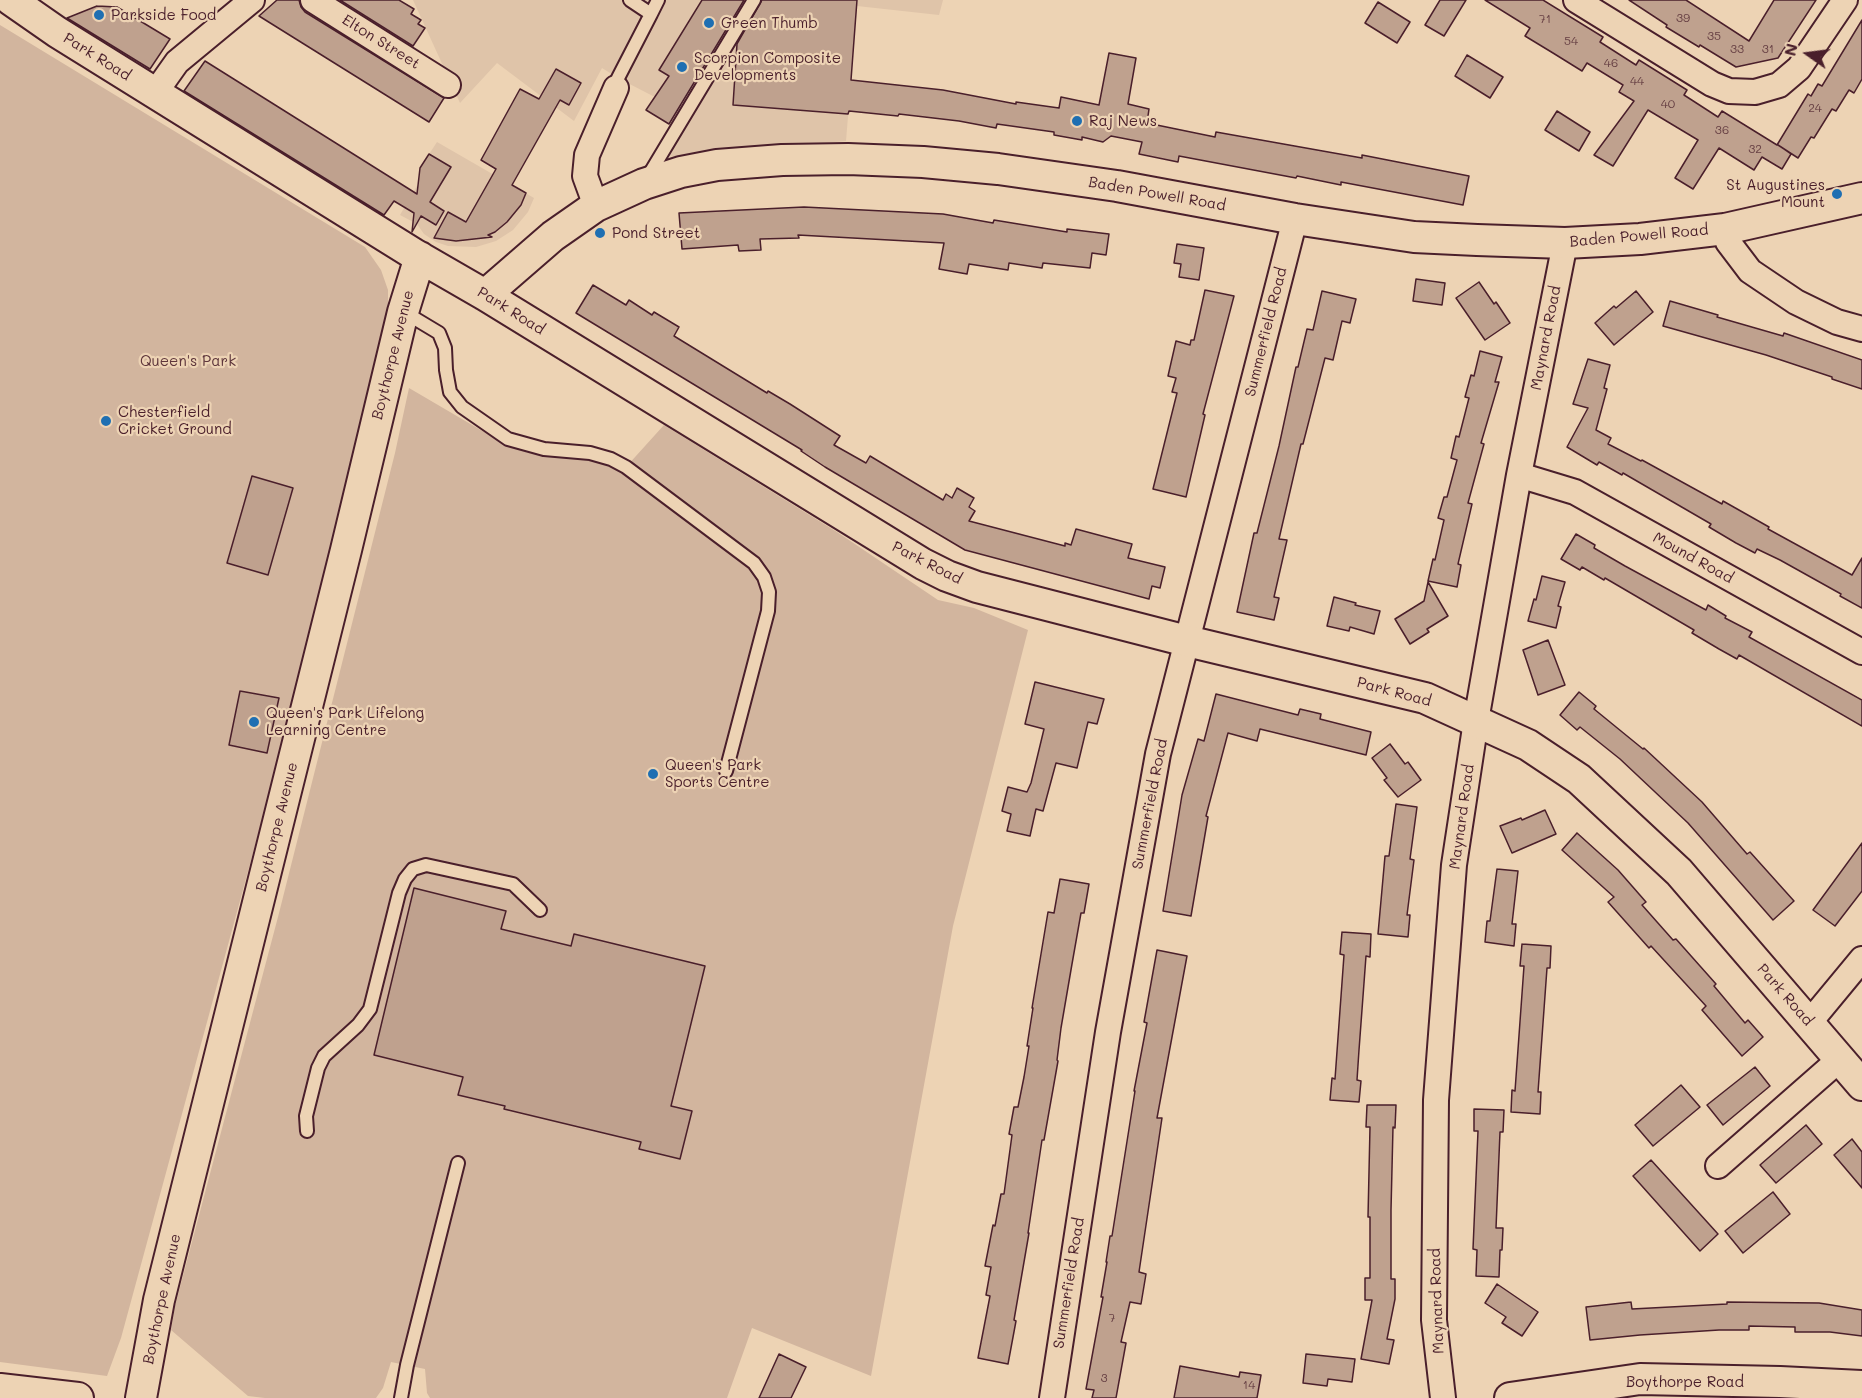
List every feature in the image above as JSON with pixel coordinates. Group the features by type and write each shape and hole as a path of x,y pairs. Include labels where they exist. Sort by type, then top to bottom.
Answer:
{"street":[{"name":"Park Road","path":"11,0 57,32 155,93 693,424 923,564 947,576 977,587 1187,641 1425,698 1537,751 1579,779 1679,872 1862,1084"},
{"path":"155,93 177,62 252,0"},
{"name":"Elton Street","path":"313,0 448,85"},
{"path":"1581,1 1712,84 1730,91 1755,92 1779,85 1798,68 1845,0"},
{"path":"1858,0 1862,3"},
{"path":"596,206 585,176 587,154 616,88"},
{"name":"Baden Powell Road","path":"485,295 553,236 596,206 644,184 681,172 728,164 793,160 923,162 998,169 1117,186 1295,219 1414,237 1565,243 1640,239 1725,229 1862,198"},
{"name":"Summerfield Road","path":"1052,1398 1108,1032 1158,754 1295,219"},
{"path":"1725,229 1728,242 1750,272 1796,302 1837,322 1862,329"},
{"name":"Maynard Road","path":"1443,1398 1434,1320 1436,1100 1454,865 1476,721 1519,475 1565,243"},
{"name":"Boythorpe Avenue","path":"141,1398 159,1300 403,312 420,256"},
{"name":"Mound Road","path":"1519,475 1575,492 1862,652"},
{"path":"1809,1023 1862,959"},
{"path":"1718,1166 1840,1059"},
{"name":"Boythorpe Road","path":"1510,1398 1640,1379 1862,1386"},
{"path":"0,1389 78,1398"}],"lane":[{"path":"630,0 651,14"},
{"path":"616,88 618,78 658,0"},
{"path":"644,184 754,0"},
{"path":"403,312 439,333 445,348 450,392 462,407 508,439 544,449 590,453 611,459 754,563 764,577 769,592 768,611 726,771"},
{"path":"307,1131 306,1116 318,1068 324,1056 358,1024 370,1009 399,893 405,879 413,869 426,864 513,884 540,910"},
{"path":"401,1398 407,1365 458,1163"}],"shaded area":[{"path":"413,0 745,0 676,108 602,68 574,121 497,63 460,103"},
{"path":"761,0 943,0 939,15 857,6 846,141 664,157"},
{"path":"437,142 534,198 528,212 513,230 496,241 476,247 448,246 436,242 424,234 417,224 400,215 422,177 419,175 420,168"}],"green space":[{"name":"Queen's Park","path":"0,25 365,247 381,270 388,290 388,325 336,548 121,1338 107,1376 0,1362"},
{"name":"Queen's Park Sports Centre","path":"409,388 508,446 529,453 588,459 626,467 664,425 837,532 938,600 974,608 1028,630 953,926 871,1376 752,1328 727,1398 430,1398 427,1393 425,1369 391,1362 383,1388 376,1398 265,1398 248,1396 171,1330 175,1306 278,917 395,453"}],"building":[{"path":"277,0 299,0 305,12 444,98 429,122 259,16"},
{"path":"340,0 399,0 414,9 411,14 421,20 418,24 425,28 413,46"},
{"path":"702,0 744,0 669,124 646,110 669,76 659,70"},
{"path":"762,0 857,0 851,80 943,90 1016,104 1016,102 1059,108 1061,97 1099,105 1109,53 1136,58 1128,104 1149,109 1147,123 1215,137 1216,132 1362,158 1362,155 1469,176 1463,205 1341,182 1341,185 1297,176 1296,178 1179,156 1178,162 1139,154 1142,142 1111,136 1103,142 997,124 996,128 899,114 898,116 849,111 848,114 733,105 737,44"},
{"path":"1440,0 1466,0 1444,36 1425,25"},
{"path":"1485,0 1543,0 1603,37 1600,42 1636,65 1639,60 1687,90 1684,95 1718,117 1722,111 1777,145 1808,94 1811,96 1818,84 1822,86 1862,20 1862,79 1854,93 1849,90 1836,111 1832,109 1798,158 1778,145 1791,154 1782,169 1762,157 1754,170 1719,148 1693,189 1675,178 1698,140 1648,110 1613,166 1594,155 1634,101 1619,92 1623,85 1587,63 1582,71 1525,36 1530,28"},
{"path":"1629,0 1686,0 1749,41 1774,0 1816,0 1778,58 1736,67 1666,27 1667,25"},
{"path":"1378,2 1410,22 1397,43 1365,23"},
{"path":"97,6 117,7 170,39 150,69 67,18"},
{"path":"1467,55 1503,77 1490,98 1455,76"},
{"path":"205,61 417,194 420,168 429,154 451,167 430,202 444,211 436,225 421,216 412,232 414,213 394,201 384,215 184,91"},
{"path":"556,69 581,83 569,105 560,100 512,185 526,193 521,205 507,222 488,235 492,237 456,241 434,238 448,212 466,222 496,169 481,160 520,89 539,99"},
{"path":"1557,111 1590,132 1579,151 1545,130"},
{"path":"804,207 943,214 1067,232 1067,229 1109,234 1106,255 1092,253 1090,268 1043,263 1042,268 1009,263 1008,270 969,264 967,274 939,269 944,243 798,235 799,238 760,239 761,250 739,251 738,245 682,249 679,213"},
{"path":"1177,244 1204,248 1199,280 1179,277 1181,264 1174,263"},
{"path":"1416,279 1445,283 1442,305 1413,301"},
{"path":"1479,282 1510,323 1485,340 1456,298"},
{"path":"593,285 626,305 629,300 652,315 654,312 679,327 674,336 840,436 834,445 866,463 870,456 943,500 946,494 952,498 957,488 974,498 969,507 975,511 969,521 1065,546 1065,543 1071,545 1076,529 1132,544 1128,558 1165,567 1160,588 1152,586 1149,599 965,550 825,467 802,450 576,313"},
{"path":"1205,290 1234,296 1203,414 1205,415 1186,497 1153,489 1177,393 1172,392 1176,378 1168,376 1176,341 1190,345 1191,340 1194,340"},
{"path":"1322,291 1356,299 1350,323 1342,321 1333,360 1325,358 1303,444 1301,444 1279,539 1287,540 1274,597 1279,598 1274,620 1237,612 1254,533 1257,533 1279,446 1296,367 1298,367 1307,329 1313,330"},
{"path":"1636,291 1653,312 1614,345 1595,323"},
{"path":"1670,301 1783,336 1784,333 1862,360 1862,389 1766,355 1663,326"},
{"path":"1480,351 1502,357 1495,382 1499,382 1481,443 1484,444 1468,503 1472,504 1458,564 1461,565 1457,587 1428,581 1444,520 1438,518 1444,497 1447,497 1457,460 1451,458 1469,398 1465,397 1471,375 1474,376"},
{"path":"1588,359 1610,365 1604,388 1607,389 1596,430 1611,438 1608,444 1722,504 1723,501 1769,527 1768,529 1852,575 1862,558 1862,608 1780,560 1757,549 1755,553 1736,543 1709,527 1711,524 1623,473 1622,475 1599,462 1597,465 1567,447 1588,408 1573,404"},
{"path":"252,476 293,488 268,575 227,563"},
{"path":"1576,534 1595,545 1594,548 1706,610 1708,605 1726,616 1725,618 1752,632 1749,637 1862,700 1862,726 1739,655 1737,659 1719,649 1692,633 1694,630 1605,578 1604,580 1582,567 1580,570 1561,559"},
{"path":"1542,576 1565,582 1558,606 1561,607 1556,628 1528,621"},
{"path":"1428,582 1448,616 1427,629 1429,632 1410,644 1395,619 1424,601"},
{"path":"1334,597 1380,611 1374,634 1350,627 1349,631 1327,626"},
{"path":"1548,640 1565,685 1538,695 1523,650"},
{"path":"1035,682 1104,699 1097,724 1088,722 1077,768 1056,763 1043,811 1036,809 1030,836 1007,831 1011,814 1002,811 1008,787 1027,792 1031,783 1044,729 1025,724"},
{"name":"Queen's Park Lifelong Learning Centre","path":"240,691 279,698 267,753 229,745"},
{"path":"1579,692 1596,706 1594,709 1644,748 1702,802 1747,854 1750,852 1794,901 1773,920 1688,823 1620,759 1580,727 1577,730 1560,715"},
{"path":"1216,694 1298,715 1300,709 1321,714 1320,719 1371,732 1366,755 1260,729 1257,741 1228,733 1206,816 1208,817 1191,916 1163,911 1182,795 1198,739 1204,741"},
{"path":"1390,744 1405,764 1408,762 1421,780 1398,797 1384,780 1387,778 1372,758"},
{"path":"1396,804 1417,807 1410,859 1414,860 1407,915 1410,915 1408,937 1378,934 1385,856 1389,856"},
{"path":"1545,810 1556,834 1512,853 1500,826"},
{"path":"1577,833 1618,870 1646,902 1642,905 1716,984 1714,986 1745,1023 1748,1020 1763,1037 1742,1056 1702,1010 1706,1006 1608,902 1614,897 1562,850"},
{"path":"1862,843 1862,891 1835,926 1813,910"},
{"path":"1497,869 1518,871 1512,924 1516,924 1514,946 1485,942"},
{"path":"1060,879 1089,884 1084,913 1081,913 1061,1028 1058,1061 1044,1140 1042,1140 1008,1364 978,1358 990,1296 986,1295 991,1267 985,1266 1001,1194 1004,1194 1012,1135 1009,1134 1014,1107 1018,1107 1024,1077 1032,1008 1048,912 1054,913"},
{"path":"414,888 506,911 501,929 571,946 574,934 705,966 671,1106 692,1111 680,1159 639,1149 641,1142 504,1109 505,1106 458,1095 463,1077 374,1055"},
{"path":"1342,932 1371,934 1370,957 1366,956 1359,1050 1357,1080 1361,1081 1359,1102 1330,1100 1332,1078 1335,1079 1344,955 1340,954"},
{"path":"1522,944 1551,946 1550,968 1547,968 1538,1092 1541,1092 1540,1114 1511,1112 1512,1090 1515,1091 1524,966 1520,966"},
{"path":"1157,950 1187,956 1157,1118 1162,1118 1139,1272 1146,1274 1141,1304 1130,1302 1121,1342 1126,1343 1116,1398 1092,1398 1094,1390 1086,1389 1103,1297 1101,1297 1110,1236 1112,1236"},
{"path":"1755,1067 1770,1086 1723,1125 1707,1105"},
{"path":"1681,1085 1700,1107 1653,1146 1635,1125"},
{"path":"1367,1105 1396,1105 1395,1128 1393,1127 1391,1210 1391,1279 1395,1279 1395,1299 1387,1339 1394,1340 1389,1364 1361,1359 1372,1300 1365,1300 1365,1278 1370,1278 1370,1217 1368,1217 1370,1127 1366,1127"},
{"path":"1474,1109 1504,1110 1503,1132 1500,1132 1496,1228 1503,1228 1499,1277 1476,1276 1477,1250 1473,1249 1478,1131 1474,1131"},
{"path":"1806,1125 1822,1144 1776,1183 1760,1165"},
{"path":"1852,1139 1862,1152 1862,1188 1834,1155"},
{"path":"1651,1160 1718,1234 1700,1251 1633,1176"},
{"path":"1773,1192 1790,1214 1743,1253 1725,1231"},
{"path":"1497,1284 1538,1312 1522,1336 1502,1323 1506,1317 1485,1303"},
{"path":"1631,1302 1632,1309 1727,1304 1727,1302 1819,1303 1862,1310 1862,1336 1830,1332 1795,1332 1795,1327 1749,1326 1749,1330 1719,1330 1590,1340 1586,1307"},
{"path":"779,1354 806,1367 791,1398 759,1398"},
{"path":"1306,1354 1355,1359 1352,1382 1328,1379 1327,1386 1303,1383"},
{"path":"1180,1366 1239,1377 1240,1372 1261,1375 1257,1398 1174,1398"}],"place":[{"name":"Parkside Food","path":"99,15"},
{"name":"Green Thumb","path":"709,23"},
{"name":"Scorpion Composite Developments","path":"682,67"},
{"name":"Raj News","path":"1077,121"},
{"name":"St Augustines Mount","path":"1837,194"},
{"name":"Pond Street","path":"600,233"},
{"name":"Chesterfield Cricket Ground","path":"106,421"},
{"name":"Queen's Park Lifelong Learning Centre","path":"254,722"},
{"name":"Queen's Park Sports Centre","path":"653,774"}]}
